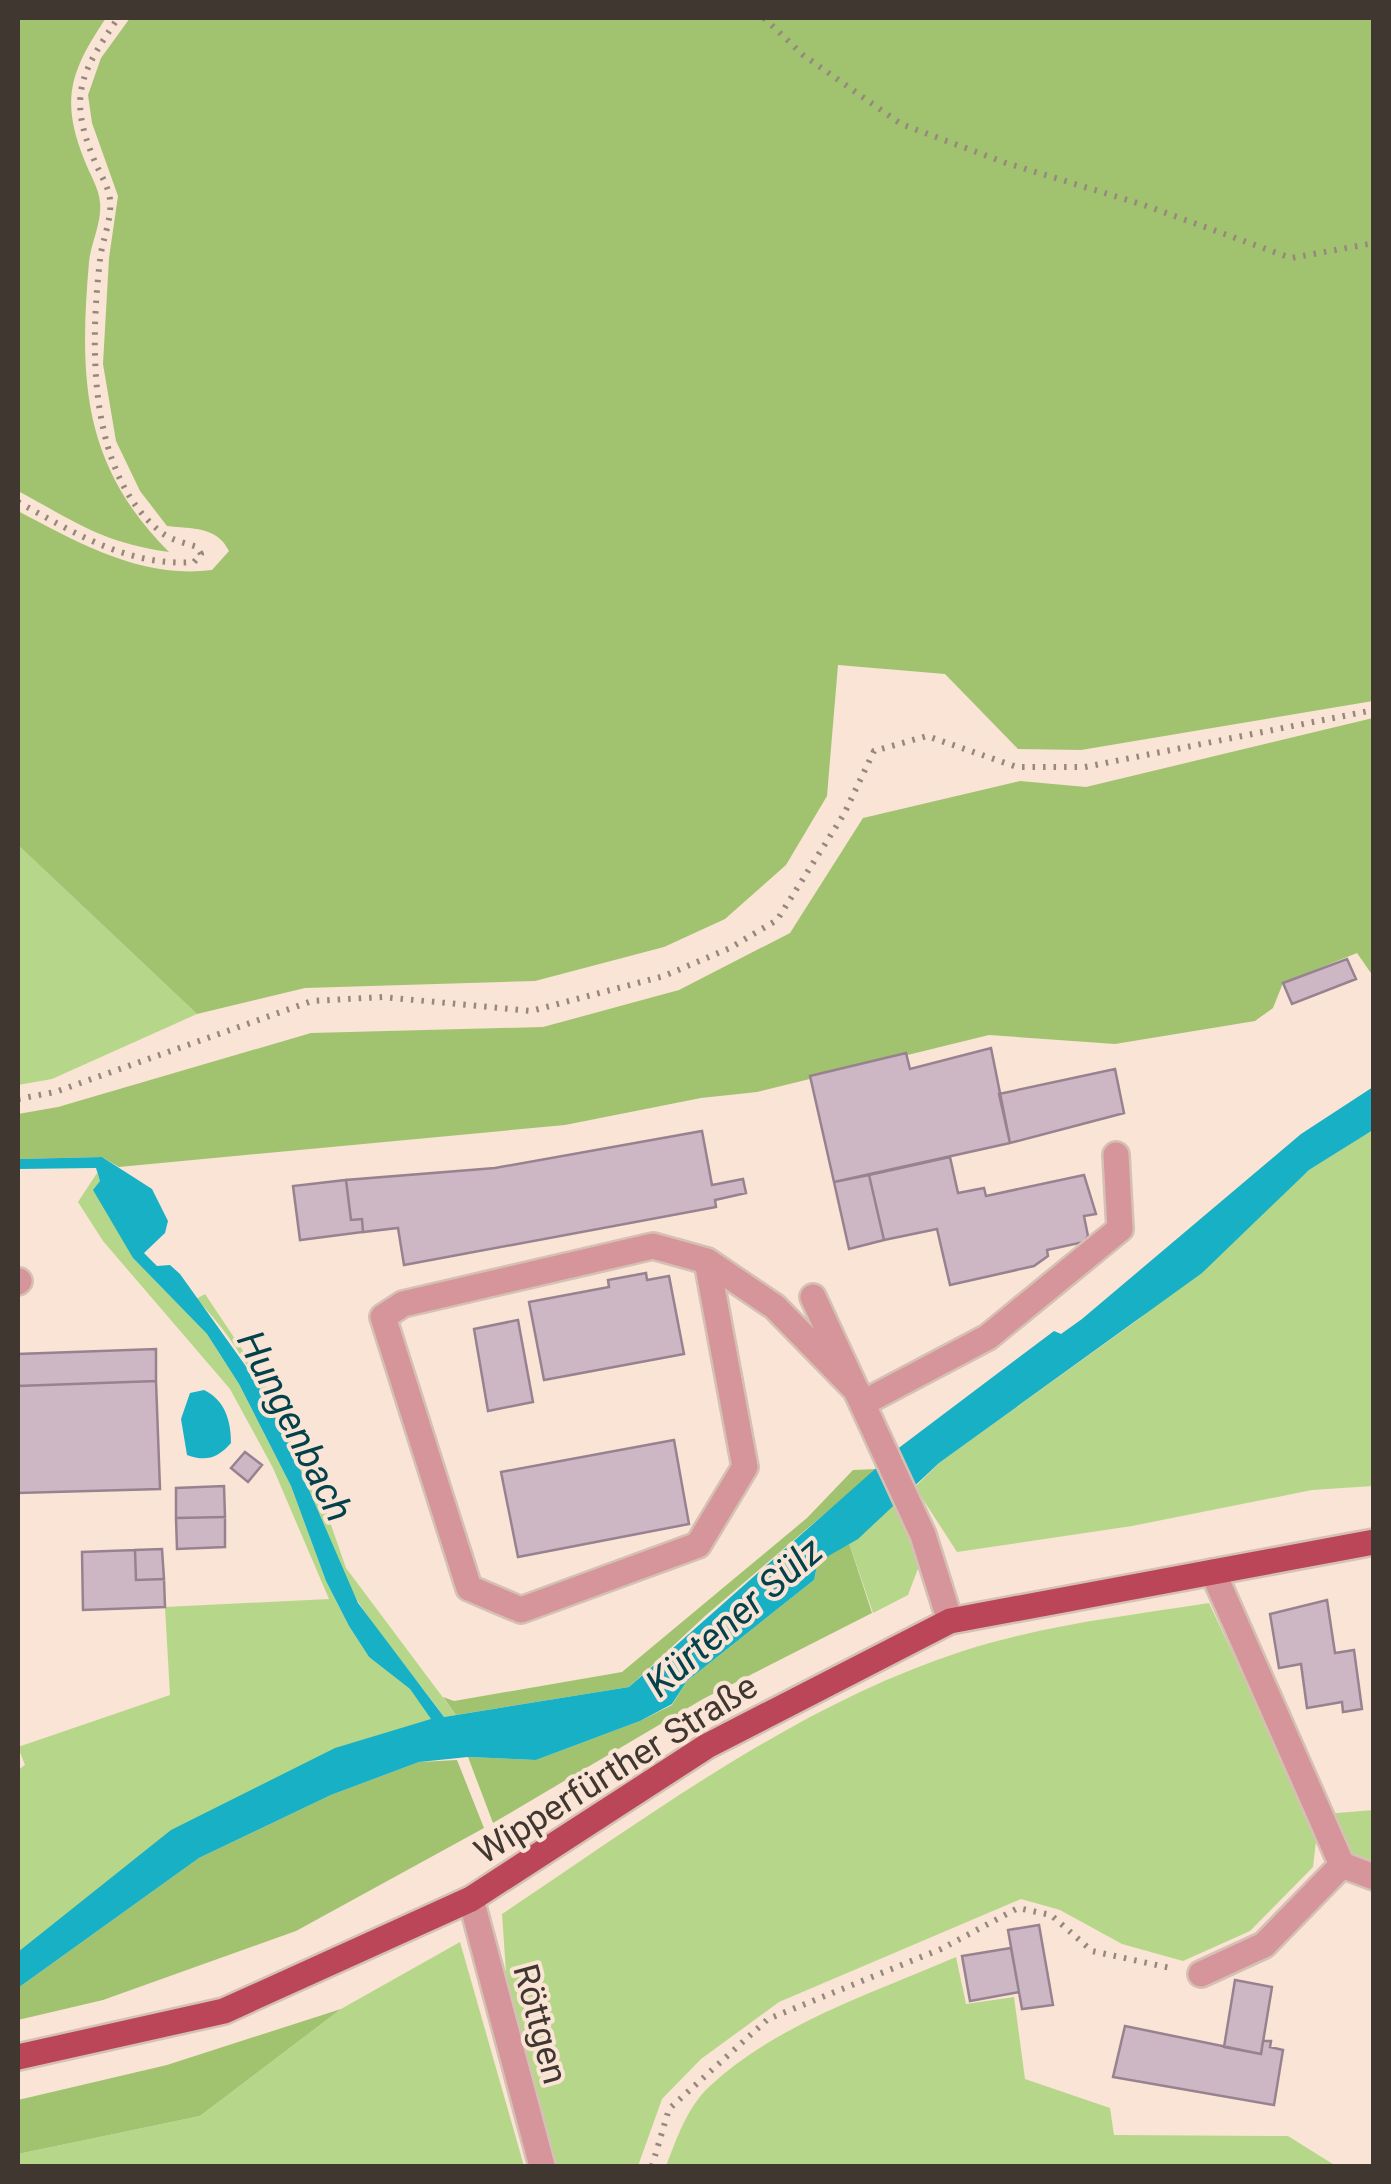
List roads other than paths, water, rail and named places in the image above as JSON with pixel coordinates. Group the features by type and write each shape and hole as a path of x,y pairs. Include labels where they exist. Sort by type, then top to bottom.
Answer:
{"main road":[{"name":"Wipperfürther Straße","path":"18,2058 224,2010 471,1899 707,1746 950,1621 1374,1542"}],"street":[{"path":"860,1397 988,1337 1120,1229 1116,1155"},
{"path":"707,1261 745,1467 698,1545 521,1610 469,1588 383,1317 403,1304 653,1246 707,1261 775,1307 860,1397"},
{"path":"812,1297 923,1535 950,1621"},
{"path":"1213,1572 1342,1865 1374,1877"},
{"path":"1201,1974 1264,1945 1342,1865"},
{"name":"Röttgen","path":"471,1899 542,2166"}],"water":[{"name":"Kürtener Sülz","path":"1373,1087 1373,1130 1309,1170 1202,1273 939,1463 858,1539 818,1562 814,1580 687,1681 672,1704 640,1721 536,1760 468,1757 419,1762 331,1795 199,1858 18,1988 18,1952 171,1830 335,1748 431,1719 410,1689 369,1657 349,1626 326,1581 291,1486 239,1384 207,1334 133,1258 93,1190 100,1181 96,1168 18,1169 18,1159 102,1157 152,1189 168,1221 165,1233 144,1253 157,1266 170,1265 180,1274 255,1379 290,1446 358,1603 444,1717 629,1687 900,1447 1054,1331 1061,1334 1082,1319 1301,1134"},
{"path":"204,1390 217,1399 225,1412 231,1443 216,1455 200,1458 187,1455 181,1419 190,1393"}],"water label":[{"name":"Hungenbach","path":"295,1426"}]}
